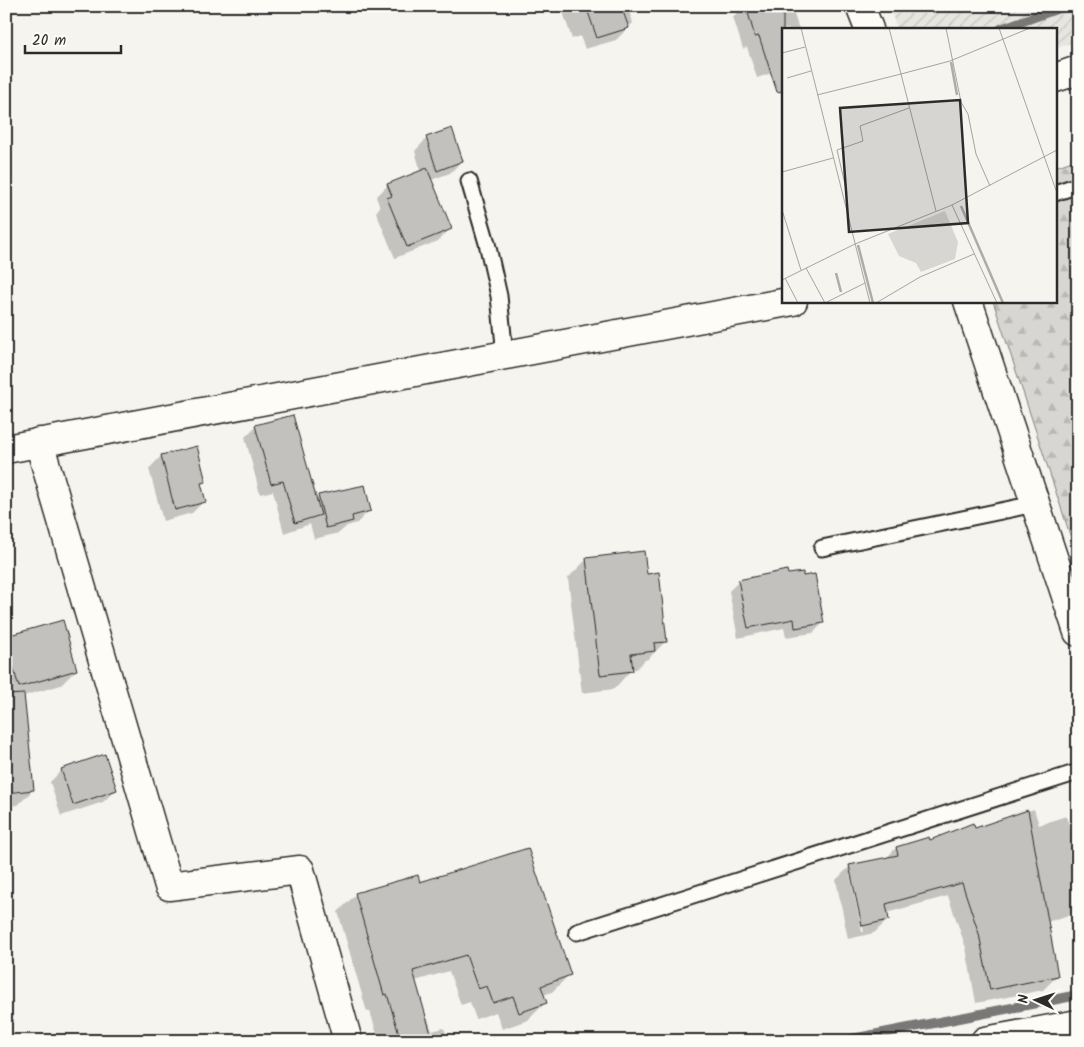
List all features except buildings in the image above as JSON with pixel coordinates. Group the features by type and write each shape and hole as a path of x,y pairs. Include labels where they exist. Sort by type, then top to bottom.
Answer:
{"street":[{"path":"860,6 869,28"},
{"path":"1056,78 1078,70"},
{"path":"6,448 788,302"},
{"path":"968,302 1078,632"},
{"path":"39,442 169,886 300,870 348,1041"},
{"path":"986,1041 1078,1024"}],"lane":[{"path":"469,182 487,243 499,296 505,355"},
{"path":"1056,193 1078,186"},
{"path":"822,548 1035,504"},
{"path":"577,932 1078,772"}],"shaded area":[{"path":"889,6 1078,6 1078,40 1056,49 1056,28 897,28"}],"green space":[{"path":"1078,159 1078,559 993,302 1056,302 1056,167"}],"waterway":[{"path":"1004,28 1064,6"},
{"path":"842,1041 1078,995"}]}
